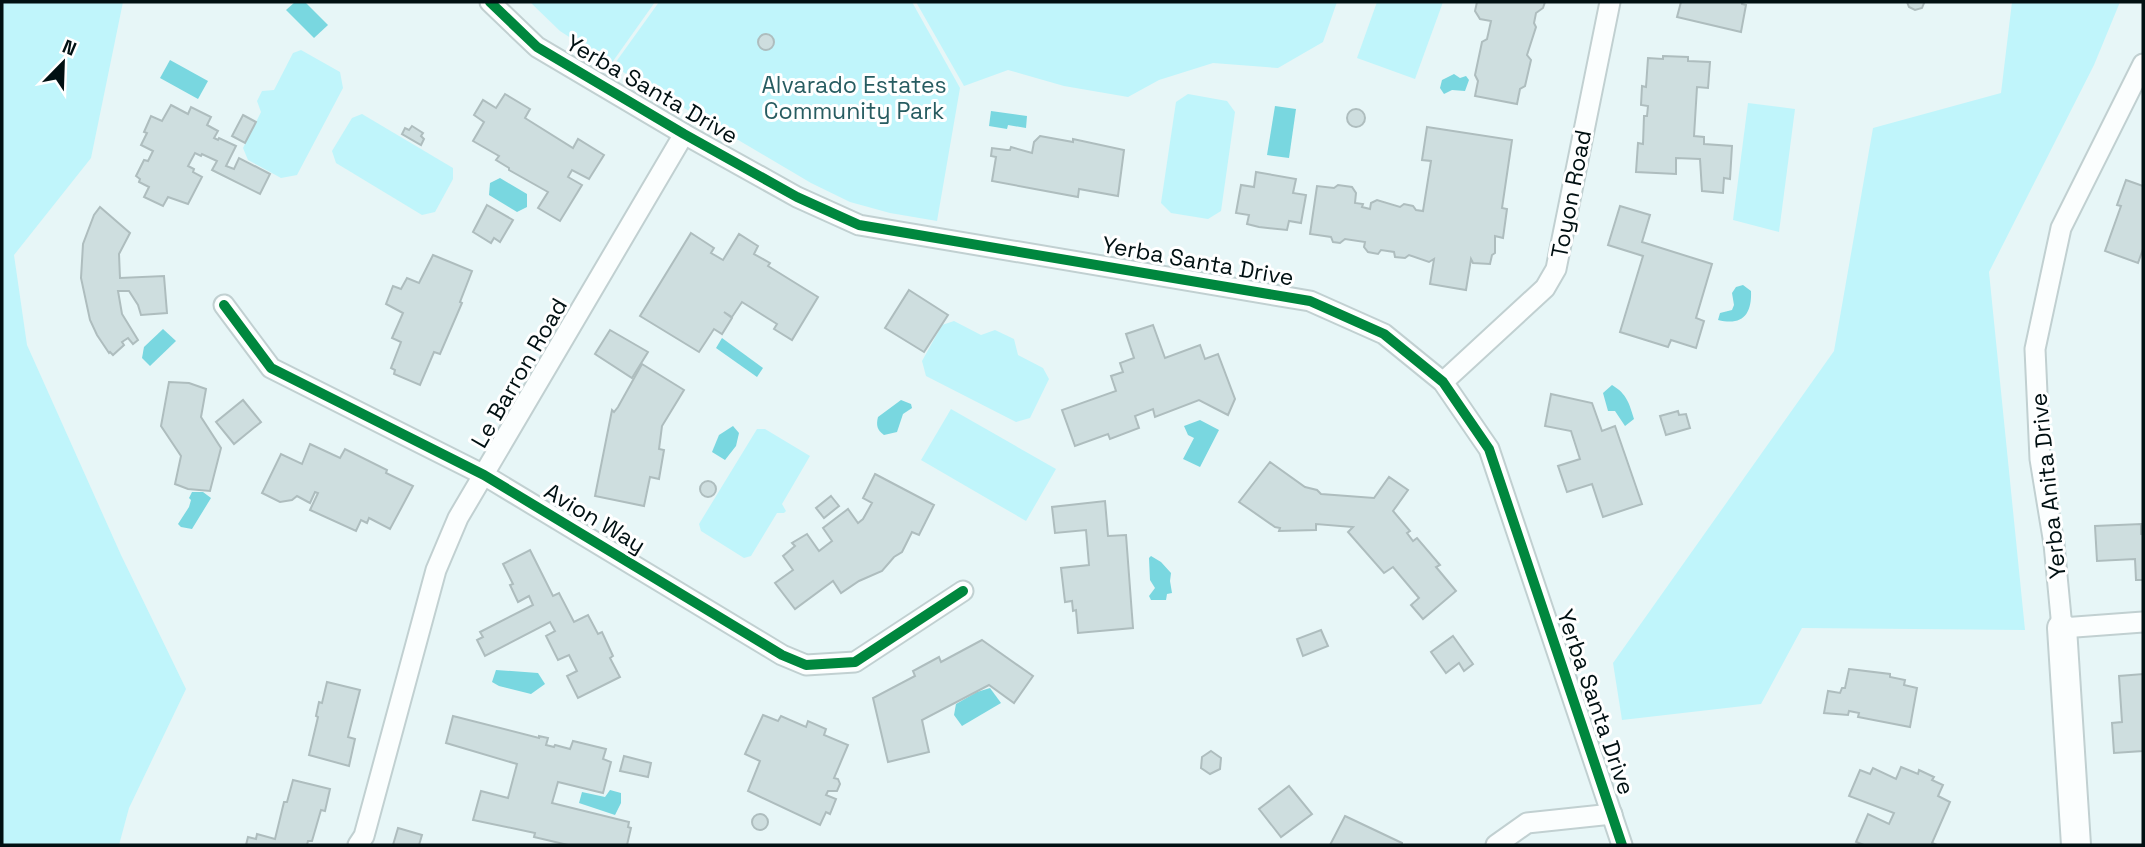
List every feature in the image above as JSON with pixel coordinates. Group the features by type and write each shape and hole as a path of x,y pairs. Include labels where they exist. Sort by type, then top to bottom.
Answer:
{"street":[{"name":"Yerba Santa Drive","path":"490,2 537,47 797,197 859,225 1310,301 1384,334 1443,382 1489,449 1622,845"},
{"name":"Toyon Road","path":"1443,382 1545,288 1556,270 1609,2"},
{"name":"Yerba Anita Drive","path":"2076,845 2062,628 2054,544 2040,459 2035,349 2061,228 2143,64"},
{"name":"Le Barron Road","path":"358,845 364,836 436,570 458,518 684,134"},
{"name":"Avion Way","path":"224,305 271,368 484,475 782,655 806,665 855,662 963,592"},
{"path":"2062,628 2143,622"},
{"path":"1496,845 1527,823 1612,814"}],"green space":[{"path":"2,2 123,2 91,158 14,255 27,345 121,555 186,689 129,808 119,845 2,845"},
{"path":"530,2 655,2 611,64 560,31"},
{"name":"Alvarado Estates Community Park","path":"659,2 912,2 960,88 937,221 890,213 850,202 811,183 613,66"},
{"path":"916,2 1337,2 1323,42 1278,68 1213,63 1159,80 1128,97 1064,86 1008,70 964,86"},
{"path":"1377,2 1443,2 1415,79 1357,58"},
{"path":"2012,2 2120,2 2094,65 1989,272 2025,630 1802,628 1761,704 1622,720 1613,663 1834,351 1873,128 2001,93"},
{"path":"301,50 340,72 343,88 297,175 281,178 248,160 243,148 261,112 257,101 262,91 274,90 293,53"},
{"path":"1188,94 1227,101 1235,112 1221,211 1208,219 1171,213 1161,203 1176,102"},
{"path":"1748,103 1795,109 1779,232 1733,220"},
{"path":"362,114 453,168 453,179 435,212 422,215 336,163 332,151 352,118"},
{"path":"954,321 981,335 995,330 1014,339 1018,355 1043,368 1049,379 1030,418 1016,422 926,376 922,361 942,325"},
{"path":"951,409 1056,469 1026,521 921,460"},
{"path":"757,429 765,429 810,456 782,504 786,511 777,513 751,556 744,558 701,531 699,524"}],"shaded area":[{"path":"295,2 305,2 328,25 314,38 286,10"},
{"path":"170,60 208,81 198,99 160,78"},
{"path":"1454,74 1460,78 1466,76 1469,80 1465,91 1452,90 1444,94 1440,88 1442,80"},
{"path":"1275,106 1296,109 1289,158 1267,155"},
{"path":"991,111 1027,116 1026,128 989,126"},
{"path":"500,178 527,194 527,207 517,212 489,195 490,183"},
{"path":"1743,285 1751,291 1750,306 1744,317 1733,321 1718,320 1720,313 1732,310 1732,293 1736,287"},
{"path":"163,329 176,341 150,366 142,358 144,347"},
{"path":"722,338 763,368 757,377 716,348"},
{"path":"1612,385 1624,395 1634,419 1625,426 1615,411 1608,411 1603,393"},
{"path":"901,400 911,404 912,408 903,414 897,432 884,435 878,427 878,417"},
{"path":"1200,420 1219,430 1200,467 1183,459 1194,438 1188,435 1184,426"},
{"path":"733,426 739,433 736,446 725,460 712,452 719,435"},
{"path":"192,492 203,492 211,498 192,529 178,524 189,507"},
{"path":"1151,556 1171,573 1172,593 1167,594 1166,600 1151,600 1149,596 1155,588 1150,580"},
{"path":"496,670 538,673 545,684 531,694 499,686 492,682"},
{"path":"990,688 1001,703 962,726 954,715 956,704"},
{"path":"610,790 621,793 621,803 615,815 579,803 582,792 605,797"}],"building":[{"path":"1477,2 1545,2 1543,8 1536,13 1536,27 1527,55 1531,60 1525,86 1520,89 1517,104 1475,96 1478,81 1475,75 1482,42 1487,39 1491,21 1480,19 1475,11"},
{"path":"1681,2 1742,2 1746,5 1741,32 1677,17"},
{"path":"1907,2 1924,3 1922,8 1915,10 1909,7"},
{"path":"763,34 769,34 774,42 772,48 763,50 758,45 758,39"},
{"path":"1663,56 1688,57 1688,61 1710,62 1708,88 1697,87 1694,136 1704,137 1704,144 1732,146 1730,179 1724,178 1723,193 1702,191 1700,159 1676,158 1676,174 1636,172 1638,143 1643,144 1644,116 1647,116 1648,106 1641,105 1642,86 1646,87 1648,58 1663,59"},
{"path":"505,94 530,109 525,118 573,148 578,139 604,155 589,179 572,170 568,177 582,185 560,221 538,208 548,192 509,170 496,160 499,156 473,141 484,122 474,115 483,100 496,108"},
{"path":"171,105 188,114 191,107 211,117 207,125 218,131 214,138 236,146 226,166 234,169 239,158 270,174 260,194 212,170 217,161 195,153 188,166 202,177 188,204 168,197 163,206 144,197 149,187 139,182 140,179 136,176 144,160 148,161 153,151 141,145 147,133 144,132 151,116 162,121"},
{"path":"1356,109 1362,112 1365,118 1362,124 1356,127 1350,124 1347,118 1350,112"},
{"path":"243,115 256,122 245,143 232,136"},
{"path":"412,126 423,133 421,145 402,134 405,128 409,130"},
{"path":"1427,127 1512,140 1502,208 1507,209 1503,238 1495,236 1495,253 1490,264 1473,263 1471,259 1466,290 1430,284 1434,259 1429,262 1409,255 1405,258 1395,257 1394,252 1368,252 1364,247 1365,242 1345,239 1340,243 1333,242 1331,237 1310,234 1317,186 1352,187 1356,193 1355,203 1370,209 1371,203 1377,200 1400,207 1404,204 1413,206 1416,210 1423,211 1431,161 1422,160"},
{"path":"1040,136 1073,142 1073,139 1124,150 1118,196 1079,189 1078,197 992,181 996,157 991,156 992,148 1010,150 1011,147 1032,153 1034,142"},
{"path":"1256,172 1296,179 1293,193 1306,195 1301,223 1289,221 1287,230 1259,227 1247,224 1249,215 1236,213 1241,185 1254,187"},
{"path":"2126,180 2143,186 2143,249 2138,263 2105,251 2121,206 2117,205"},
{"path":"487,205 513,220 500,242 494,238 491,243 473,232"},
{"path":"1620,206 1650,215 1642,242 1712,264 1696,318 1704,321 1696,348 1671,340 1668,347 1620,332 1643,256 1608,245"},
{"path":"100,207 130,233 119,254 120,278 164,276 167,313 141,315 129,291 118,291 122,314 138,340 133,344 128,338 113,355 97,335 90,320 81,278 83,244 94,215"},
{"path":"691,233 714,248 711,253 723,260 739,234 758,246 754,254 770,263 768,266 818,297 792,340 774,329 777,324 742,302 732,317 724,312 732,318 722,334 714,329 699,352 640,316"},
{"path":"433,255 472,271 460,302 462,303 440,354 434,352 420,385 394,374 395,370 391,368 401,342 392,338 403,313 386,304 393,286 401,289 407,278 419,283"},
{"path":"909,290 948,315 924,352 885,328"},
{"path":"1153,325 1165,358 1200,345 1205,359 1218,354 1235,399 1228,415 1199,400 1155,417 1153,409 1135,416 1139,428 1110,439 1108,434 1075,446 1062,410 1116,391 1111,376 1123,372 1120,363 1134,358 1126,334"},
{"path":"610,330 648,352 632,378 595,354"},
{"path":"642,364 684,390 662,426 659,449 664,450 659,479 650,477 644,506 595,496 612,410 614,412 618,407"},
{"path":"169,382 189,383 206,389 201,417 221,448 210,491 188,489 175,484 181,456 161,426"},
{"path":"1551,394 1592,403 1602,431 1615,426 1642,504 1603,517 1592,484 1567,492 1558,466 1580,459 1571,431 1545,426"},
{"path":"243,400 261,422 234,444 216,422"},
{"path":"1678,411 1679,415 1686,414 1690,428 1666,435 1660,416"},
{"path":"310,444 340,458 345,449 413,486 390,529 369,518 367,523 361,520 356,531 310,510 318,493 315,492 310,503 297,496 292,500 280,502 262,493 281,454 302,464"},
{"path":"1270,462 1305,487 1321,494 1374,498 1389,477 1408,490 1393,511 1410,531 1407,533 1413,541 1417,538 1440,565 1436,567 1456,591 1423,619 1411,605 1419,598 1393,567 1384,573 1348,532 1353,527 1316,524 1316,530 1279,531 1280,528 1239,502"},
{"path":"875,474 934,505 919,535 912,532 902,552 882,571 841,593 833,581 795,609 775,583 793,570 783,556 795,546 792,543 807,534 819,551 832,541 823,528 848,509 858,523 863,519 872,503 863,498"},
{"path":"708,481 716,489 708,497 700,489"},
{"path":"831,496 839,506 824,518 816,508"},
{"path":"1105,501 1108,536 1126,535 1133,628 1078,633 1076,610 1073,611 1072,601 1065,602 1061,568 1089,565 1086,530 1055,533 1052,507"},
{"path":"2141,524 2143,580 2136,580 2135,559 2097,561 2095,526"},
{"path":"530,550 553,596 559,593 574,622 588,615 598,634 602,632 613,656 610,658 620,677 578,698 567,676 577,671 569,655 558,660 546,636 555,631 550,622 485,656 477,640 483,637 480,632 533,605 529,596 518,602 503,564"},
{"path":"1321,630 1328,646 1303,656 1297,639"},
{"path":"1453,636 1473,664 1464,671 1459,663 1446,673 1431,652"},
{"path":"982,640 1033,676 1014,703 989,685 922,720 929,752 888,762 873,698 915,676 913,671 939,657 941,662"},
{"path":"1849,669 1890,674 1890,677 1905,680 1904,685 1917,688 1910,727 1858,717 1859,713 1849,711 1848,715 1824,713 1828,691 1840,693 1842,688 1845,688"},
{"path":"2143,674 2143,751 2114,753 2112,723 2122,722 2119,676"},
{"path":"327,682 360,690 348,737 355,739 349,766 309,755 319,702 322,703"},
{"path":"763,715 778,721 781,716 806,727 808,721 826,729 824,735 848,745 834,778 838,779 840,784 837,791 828,791 826,795 836,799 830,814 826,812 820,825 748,791 760,761 745,754"},
{"path":"453,716 548,738 546,745 554,747 555,745 570,749 573,741 606,749 603,759 611,762 603,793 558,782 552,803 629,822 628,827 631,828 627,845 568,845 534,837 535,833 473,820 481,791 508,798 517,764 446,743"},
{"path":"1211,751 1221,758 1220,769 1210,774 1201,768 1202,757"},
{"path":"624,756 651,763 648,777 620,771"},
{"path":"1901,767 1918,774 1919,770 1943,785 1938,796 1950,802 1932,843 1937,845 1864,845 1856,842 1868,814 1889,824 1894,813 1849,796 1860,770 1870,774 1873,768 1896,779"},
{"path":"293,780 330,789 325,811 321,810 312,841 308,841 307,845 246,845 248,837 256,839 257,834 275,839 284,802 287,802"},
{"path":"1289,786 1312,814 1281,837 1259,809"},
{"path":"760,814 768,822 760,830 752,822"},
{"path":"1345,816 1402,843 1402,845 1330,845"},
{"path":"398,828 422,835 419,845 393,845"}],"cycle path":[{"path":"490,2 537,47 797,197 859,225 1310,301 1384,334 1443,382 1489,449 1622,845"},
{"path":"224,305 271,368 484,475 782,655 806,665 855,662 963,591"}]}
